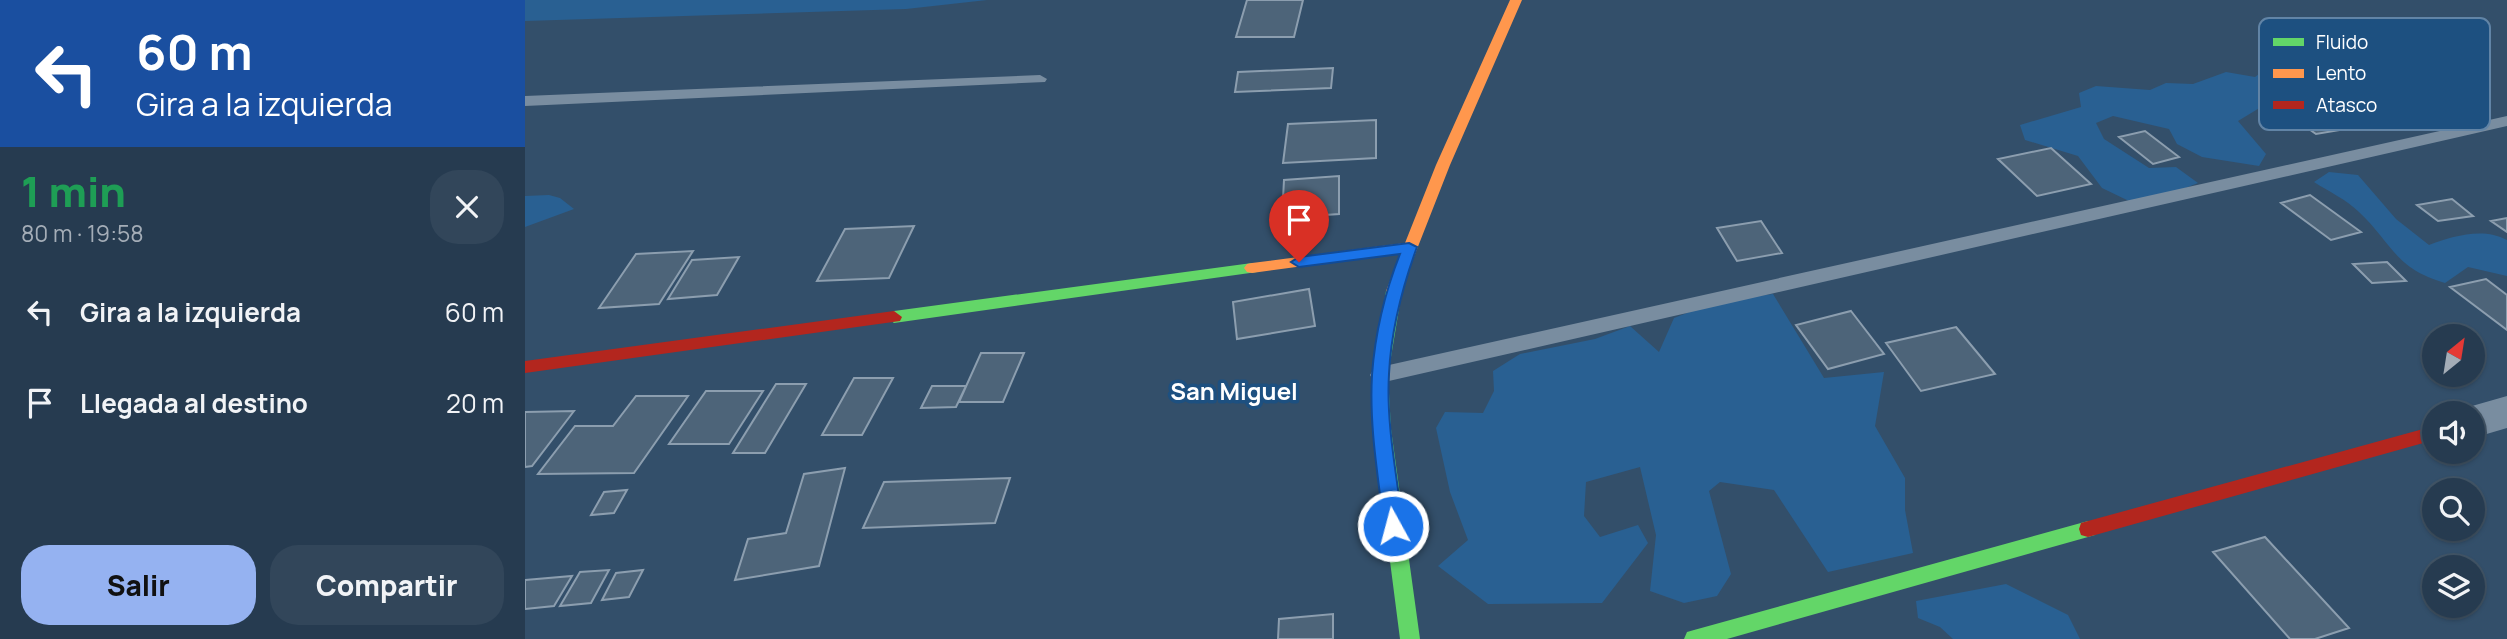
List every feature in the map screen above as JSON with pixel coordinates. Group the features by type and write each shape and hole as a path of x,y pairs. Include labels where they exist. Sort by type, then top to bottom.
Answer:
{"street":[{"path":"1410,639 1382,429 1380,374 1394,290 1409,247 1516,0"},
{"path":"525,367 1409,247"},
{"path":"2485,418 2507,412"},
{"path":"1694,639 2422,436"}],"lane":[{"path":"525,101 1040,79"},
{"path":"1380,374 2467,130"}],"shaded area":[{"path":"525,0 987,0 906,9 525,21"},
{"path":"2226,72 2255,77 2259,74 2259,108 2238,121 2266,154 2259,166 2202,157 2177,144 2169,129 2113,116 2096,123 2104,139 2149,168 2176,167 2198,183 2178,191 2129,201 2102,188 2078,156 2025,140 2020,125 2081,107 2079,93 2096,86 2150,90 2166,83 2193,84"},
{"path":"2329,172 2358,175 2396,219 2429,245 2478,233 2507,240 2507,276 2468,267 2445,283 2415,270 2396,254 2354,208 2314,182"},
{"path":"549,195 560,198 574,209 525,227 525,196"},
{"path":"1773,294 1824,378 1884,372 1875,426 1905,478 1905,510 1913,553 1828,572 1774,490 1720,482 1709,491 1731,574 1717,596 1684,603 1650,591 1656,535 1640,467 1586,482 1584,516 1600,537 1638,525 1648,543 1602,603 1488,604 1438,566 1468,540 1450,492 1436,428 1445,412 1483,413 1494,391 1493,371 1520,354 1595,339 1630,326 1659,352 1674,318 1718,301"},
{"path":"2006,584 2068,615 2080,639 1953,639 1940,627 1918,618 1916,601"}],"building":[{"path":"1247,0 1303,0 1294,37 1236,37"},
{"path":"1333,68 1331,88 1235,92 1238,72"},
{"path":"1376,120 1376,158 1283,163 1288,124"},
{"path":"2310,130 2340,130 2316,134"},
{"path":"2145,131 2179,157 2153,164 2119,137"},
{"path":"2051,148 2091,184 2037,196 1998,159"},
{"path":"1339,176 1339,214 1282,218 1284,180"},
{"path":"2310,195 2361,232 2331,240 2281,203"},
{"path":"2452,199 2473,216 2438,221 2417,205"},
{"path":"2507,218 2507,232 2491,221"},
{"path":"1761,221 1782,253 1737,261 1717,228"},
{"path":"914,226 889,278 817,281 845,229"},
{"path":"693,251 659,304 599,308 636,254"},
{"path":"739,257 717,295 668,299 692,260"},
{"path":"2387,262 2406,281 2372,283 2353,264"},
{"path":"2486,279 2507,295 2507,330 2450,287"},
{"path":"1309,289 1315,326 1237,339 1233,302"},
{"path":"1851,311 1884,354 1828,369 1796,325"},
{"path":"1956,327 1995,374 1921,391 1886,343"},
{"path":"981,353 1024,353 1003,402 959,402"},
{"path":"854,378 893,378 862,435 822,435"},
{"path":"776,384 806,384 765,453 733,453"},
{"path":"932,386 966,386 956,407 921,408"},
{"path":"706,391 763,391 729,444 669,444"},
{"path":"636,396 688,396 634,473 538,474 575,426 613,426"},
{"path":"574,411 532,466 525,467 525,412"},
{"path":"845,468 819,566 735,580 748,539 786,533 804,474"},
{"path":"1010,478 995,523 863,528 884,482"},
{"path":"627,490 614,513 591,515 604,492"},
{"path":"2265,537 2349,628 2315,639 2290,639 2213,552"},
{"path":"609,570 591,603 560,606 580,572"},
{"path":"643,570 629,597 602,600 616,573"},
{"path":"572,576 554,606 525,609 525,580"},
{"path":"1333,614 1333,639 1278,639 1279,619"}],"traffic: fast":[{"path":"894,317 1252,268"},
{"path":"1394,291 1380,375 1382,429 1410,639"},
{"path":"1694,639 2088,529"}],"traffic: slow":[{"path":"1394,291 1443,165 1516,0"},
{"path":"1252,268 1409,247"}],"traffic: jam":[{"path":"525,367 894,317"},
{"path":"2088,529 2422,436"}],"district":[{"name":"San Miguel","path":"1234,390"}],"route":[{"path":"1299,262 1409,247 1394,290 1380,374 1382,429 1393,526"}]}
